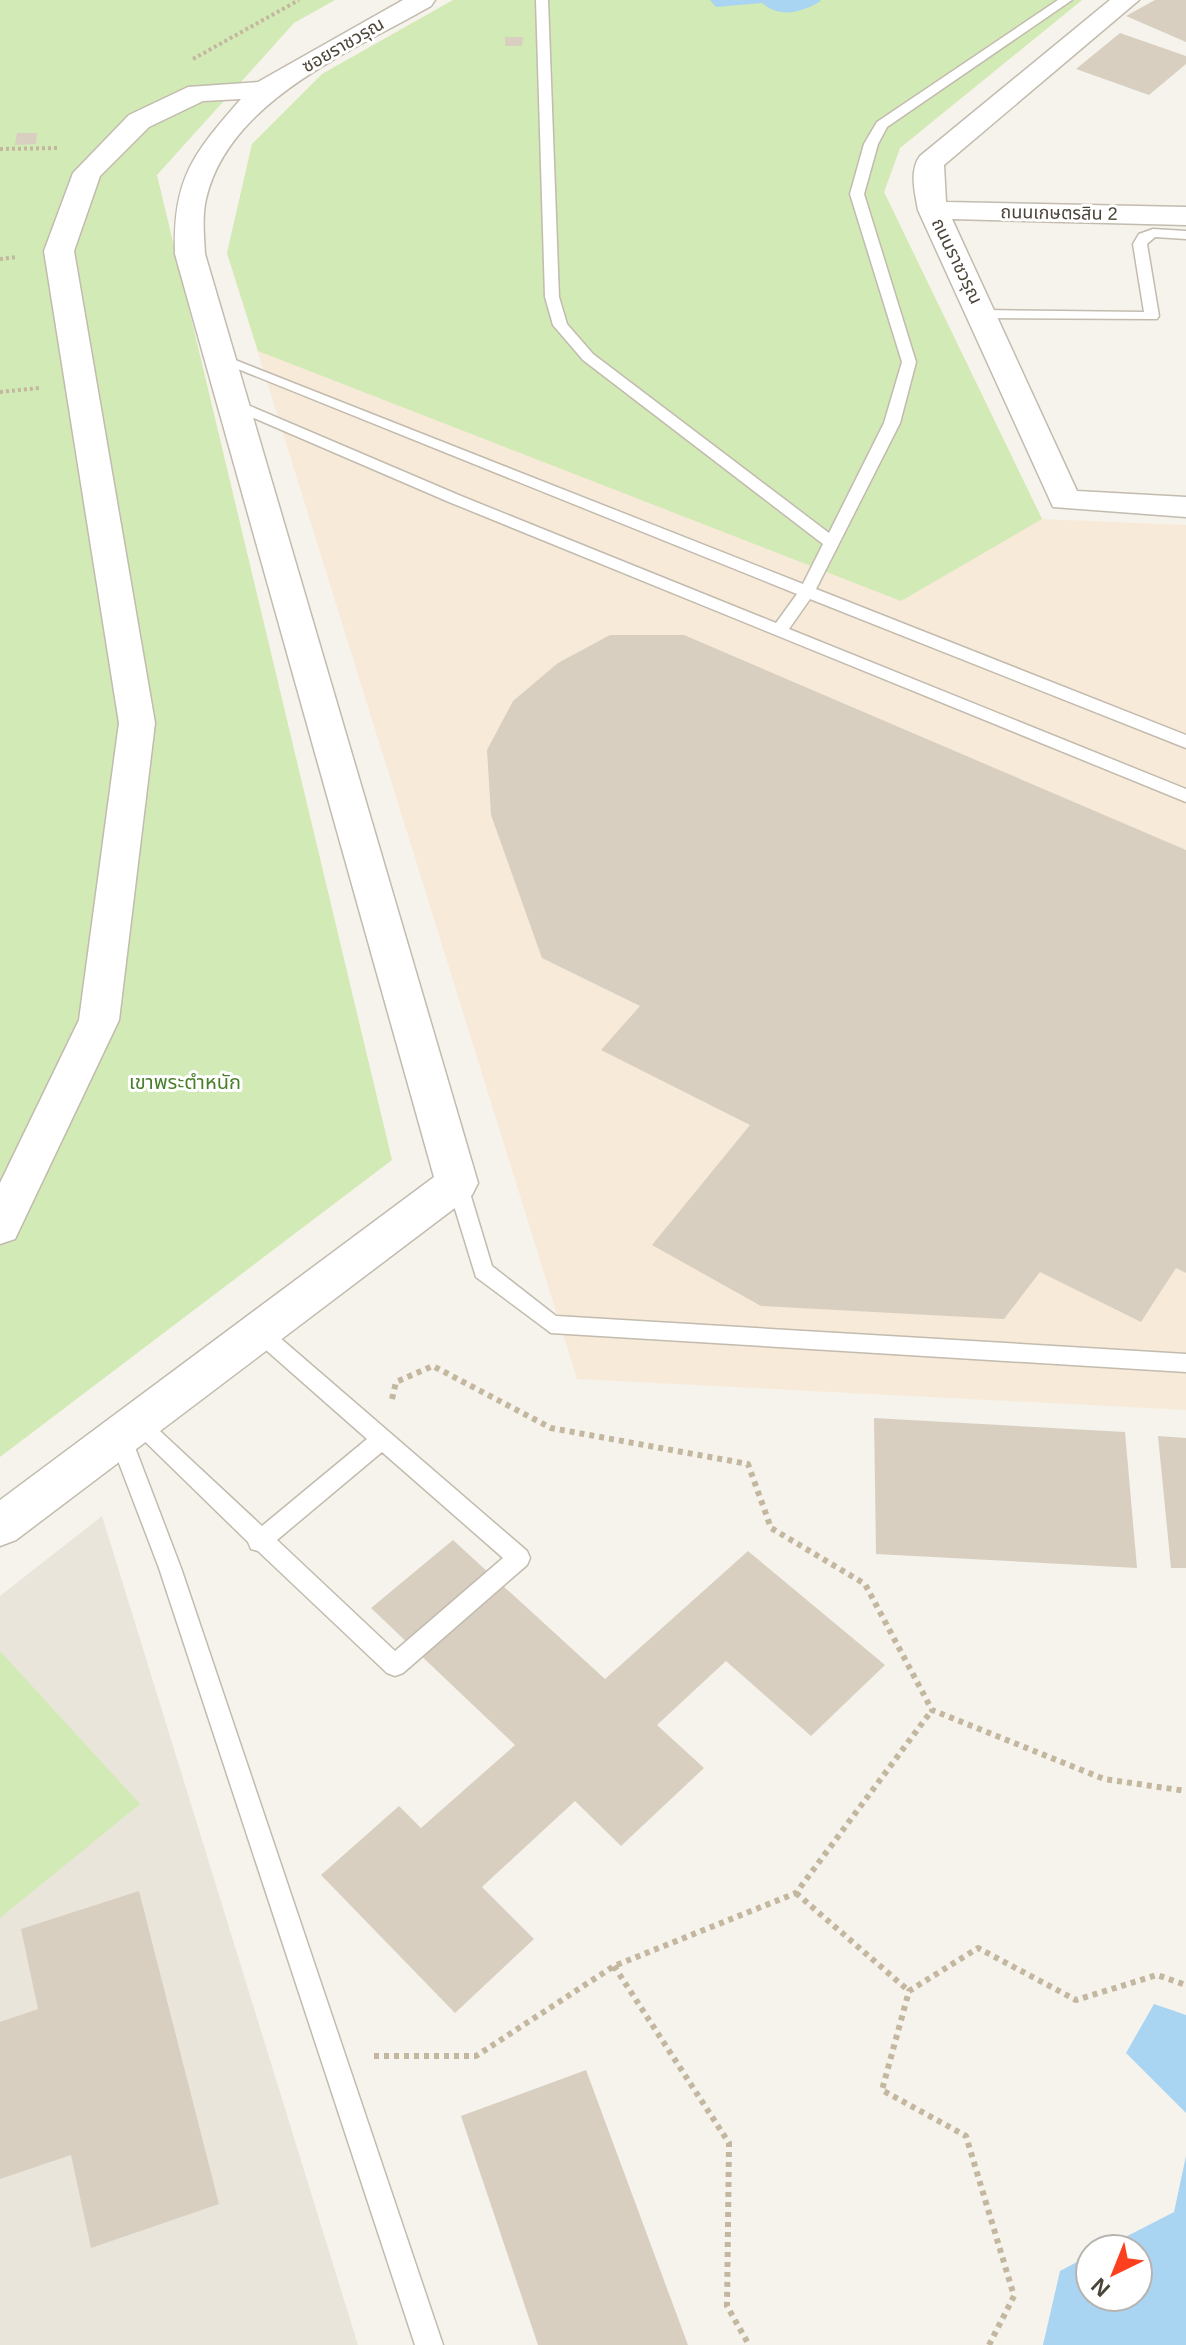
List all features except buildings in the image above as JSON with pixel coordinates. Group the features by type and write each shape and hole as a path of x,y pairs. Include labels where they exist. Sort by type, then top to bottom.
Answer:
{"street":[{"name":"ซอยราชวรุณ","path":"264,90 422,0"},
{"name":"ถนนราชวรุณ","path":"1126,0 930,162 928,187 933,210 983,314 1065,500 1186,507"},
{"path":"0,1526 257,1330 457,1183 190,254 191,199 210,152 264,90"},
{"path":"0,1227 99,1020 137,723 59,251 87,173 139,121 198,93 264,90"},
{"name":"ถนนเกษตรสิน 2","path":"933,210 1186,216"}],"lane":[{"path":"779,631 807,591 892,423 909,362 857,194 871,144 882,125 1066,0"},
{"path":"540,1 552,297 560,325 588,357 831,542"},
{"path":"983,314 1152,316 1140,244 1144,237 1153,233 1186,235"},
{"path":"220,359 1186,742"},
{"path":"231,403 1186,796"},
{"path":"457,1183 483,1271 551,1324 1186,1363"},
{"path":"128,1430 259,1542 395,1666 519,1558 257,1330"},
{"path":"128,1430 170,1568 429,2345"},
{"path":"259,1542 383,1439"}],"path":[{"path":"383,1439 396,1382 433,1366 551,1428 748,1464 771,1528 865,1584 932,1710 1104,1779 1186,1791"},
{"path":"333,2056 476,2056 614,1966 796,1893 932,1710"},
{"path":"796,1893 909,1991"},
{"path":"989,2345 1014,2296 966,2136 882,2090 909,1991 978,1948 1076,2000 1157,1975 1186,1985"},
{"path":"614,1966 729,2143 727,2306 749,2345"}],"shaded area":[{"path":"453,0 1082,0 900,148 884,192 1042,519 1186,525 1186,1410 577,1379 227,253 252,144 322,74"},
{"path":"102,1516 358,2345 0,2345 0,1596"}],"green space":[{"name":"เขาพระตำหนัก","path":"0,0 335,0 294,23 157,175 392,1160 0,1457"},
{"path":"453,0 1082,0 900,148 884,192 1042,519 901,601 258,351 227,253 252,144 322,74"},
{"path":"0,1651 140,1804 0,1918"}],"water":[{"path":"710,0 821,1 799,11 784,12 762,3 716,7"},
{"path":"1154,2004 1186,2015 1186,2113 1126,2053"},
{"path":"1186,2156 1186,2345 1043,2345 1060,2271 1074,2264 1074,2313 1154,2313 1154,2233 1133,2233 1174,2212"}]}
